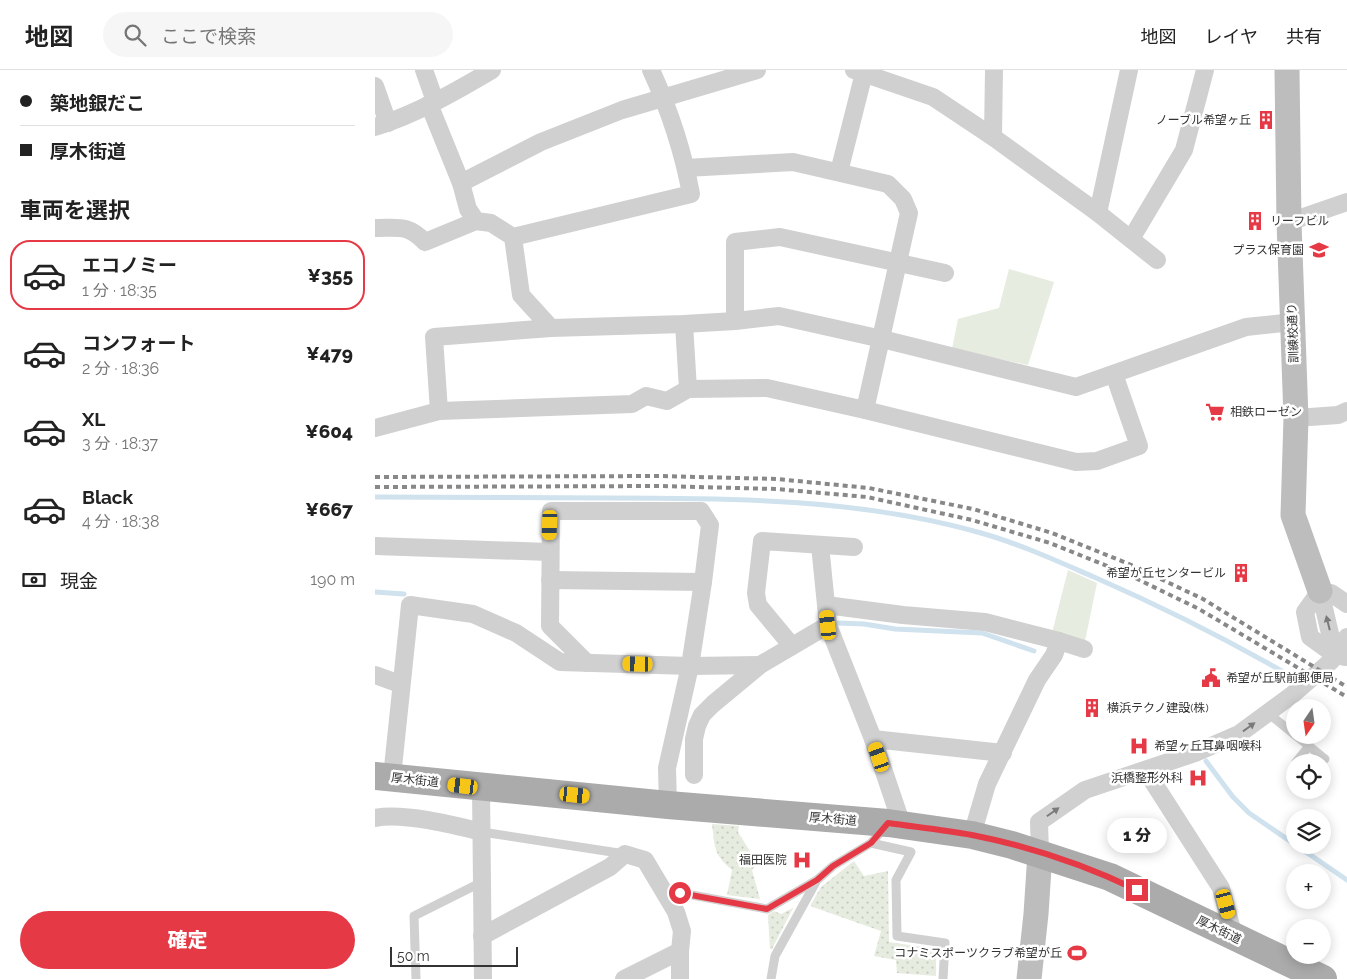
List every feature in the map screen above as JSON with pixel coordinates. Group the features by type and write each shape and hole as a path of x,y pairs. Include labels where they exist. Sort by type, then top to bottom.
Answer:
{"main road":[{"name":"厚木街道","path":"383,777 668,805 887,830 972,835 1040,853 1109,877 1323,979"}],"street":[{"path":"424,70 432,103 461,183 468,209 476,221"},
{"path":"375,86 381,125 432,103 492,70"},
{"path":"375,228 406,228 416,233 425,242 476,221 491,223 513,237 691,194 686,168 663,97 651,70"},
{"path":"461,183 541,142 622,110 757,70"},
{"path":"993,137 994,70"},
{"path":"1098,213 1129,70"},
{"path":"1131,239 1183,150 1205,70"},
{"name":"訓練校通り","path":"1287,70 1289,222 1296,418 1293,515 1320,592"},
{"path":"839,172 859,72 933,97 993,137 1098,213 1157,260"},
{"path":"686,168 793,162 888,184 903,199 909,213 865,410"},
{"path":"1289,222 1347,202"},
{"path":"513,237 521,295 551,328"},
{"path":"735,321 735,242 780,237 945,273"},
{"path":"439,411 434,337 551,328 735,321 779,316 882,339 1076,387 1247,327 1293,322"},
{"path":"684,324 688,389"},
{"path":"375,428 439,411 633,404 647,396 667,401 688,389 767,388 1076,462 1097,461 1139,446 1114,374"},
{"path":"1296,418 1338,415 1347,411"},
{"path":"587,664 550,626 549,552 551,511 701,510 710,525 690,666 667,768 668,805"},
{"path":"792,646 758,605 756,593 762,541 854,547"},
{"path":"820,545 828,625 873,739 887,830"},
{"path":"375,546 549,552"},
{"path":"550,580 703,582"},
{"path":"1341,656 1320,592 1331,593 1347,604"},
{"path":"383,777 400,684 410,605 473,614 516,633 560,662 690,666 760,665"},
{"path":"826,605 903,615 985,622 1059,640 1084,649"},
{"path":"694,775 693,739 702,715 760,665 828,625"},
{"path":"1029,979 1040,853 1039,822 1085,790 1195,753 1239,734 1292,695 1331,661 1341,656 1347,637"},
{"path":"972,835 987,784 1037,680 1054,654 1059,640"},
{"path":"375,676 400,684"},
{"path":"873,739 1003,753"},
{"path":"1145,771 1221,888 1235,937"},
{"path":"481,788 483,979"},
{"path":"375,818 381,816 409,818 447,823 482,832"},
{"path":"482,936 610,867 625,854 645,860 676,912 682,931 679,951 680,979"},
{"path":"624,979 679,951"}],"lane":[{"path":"1267,713 1286,728"},
{"path":"1306,744 1319,754"},
{"path":"1302,754 1309,746"},
{"path":"663,890 767,909 817,880 833,866 887,830 911,852 896,880 897,936 945,943 943,979"},
{"path":"482,832 625,854"},
{"path":"771,979 775,956 817,880"},
{"path":"416,979 414,916 482,882"}],"shaded area":[{"path":"1009,269 1054,282 1028,365 952,349 958,319 999,308"},
{"path":"1068,570 1097,583 1085,641 1052,633"},
{"path":"712,824 739,826 738,832 758,864 752,870 760,899 727,895 732,870 721,859 716,850"},
{"path":"854,861 864,876 888,871 889,942 936,949 936,976 897,973 896,960 874,956 881,931 810,906 821,887"},
{"path":"793,908 772,949 770,949 768,915 774,911 781,914"}],"waterway":[{"path":"375,497 751,500 844,507 936,522 1010,542 1094,577 1199,626 1301,682"},
{"path":"375,592 404,594"},
{"path":"838,623 864,624 895,629 982,633 1034,651"},
{"path":"1206,761 1233,797 1249,813 1347,880"}],"railway":[{"path":"375,477 660,476 777,479 869,488 973,509 1052,533 1129,564 1203,599 1347,687"},
{"path":"375,487 659,486 776,489 867,497 972,520 1050,543 1127,574 1199,609 1347,697"}],"place":[{"name":"ノーブル希望ヶ丘","path":"1266,120"},
{"name":"リーフビル","path":"1255,221"},
{"name":"プラス保育園","path":"1319,250"},
{"name":"相鉄ローゼン","path":"1215,412"},
{"name":"希望が丘センタービル","path":"1241,573"},
{"name":"希望が丘駅前郵便局","path":"1211,678"},
{"name":"横浜テクノ建設(株)","path":"1092,708"},
{"name":"希望ヶ丘耳鼻咽喉科","path":"1139,746"},
{"name":"浜橋整形外科","path":"1198,778"},
{"name":"福田医院","path":"802,860"},
{"name":"コナミスポーツクラブ希望が丘","path":"1077,953"}],"route":[{"path":"680,893 767,909 817,880 833,866 871,843 888,823 972,835 1012,845 1093,871 1137,890"}]}
